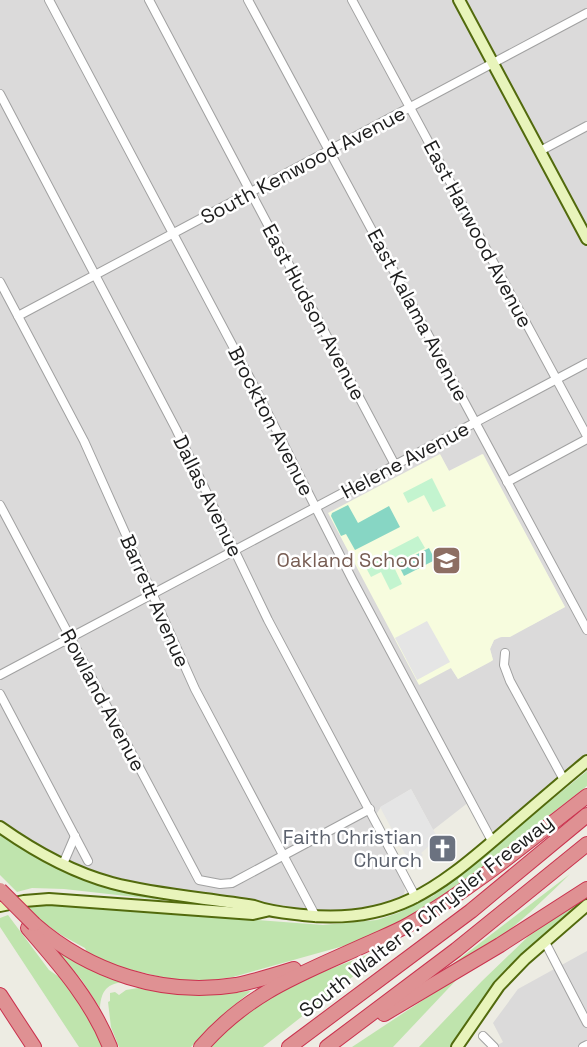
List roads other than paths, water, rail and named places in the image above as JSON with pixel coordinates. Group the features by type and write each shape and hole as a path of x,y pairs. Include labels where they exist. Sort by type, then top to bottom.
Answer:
{"highway":[{"path":"201,1047 244,1006 286,980 408,925 446,902 587,796"},
{"name":"South Walter P. Chrysler Freeway","path":"289,1047 471,911 587,815"},
{"path":"327,1047 456,950 587,844"},
{"path":"327,1047 482,956 587,889"},
{"path":"0,892 31,926 81,993 97,1018 111,1047"},
{"path":"31,926 97,966 145,982 170,986 207,988 237,985 342,955"},
{"path":"0,995 34,1047"}],"main road":[{"path":"459,0 587,238"},
{"path":"0,827 26,845 63,864 119,885 254,906 267,911 337,918 378,912 416,898 446,880 587,760"},
{"path":"0,906 49,898 253,914 267,911"},
{"path":"457,1047 499,986 587,905"}],"street":[{"name":"Brockton Avenue","path":"50,0 492,842"},
{"name":"East Hudson Avenue","path":"148,0 395,465"},
{"name":"East Kalama Avenue","path":"248,0 587,630"},
{"name":"East Harwood Avenue","path":"352,0 587,438"},
{"name":"South Kenwood Avenue","path":"18,316 587,13"},
{"name":"Dallas Avenue","path":"0,94 176,429 268,620 416,898"},
{"path":"540,151 587,126"},
{"name":"Barrett Avenue","path":"0,282 84,441 195,689 316,917"},
{"name":"Helene Avenue","path":"0,675 587,363"},
{"path":"507,482 587,438"},
{"name":"Rowland Avenue","path":"0,506 196,877 205,883 232,883 284,855"},
{"path":"505,653 504,665 510,681 564,780"},
{"path":"0,694 88,861"},
{"path":"284,855 370,809"},
{"path":"63,864 75,836"},
{"path":"545,942 587,1023"},
{"path":"483,1036 494,1047"},
{"path":"583,1047 587,1045"}],"place":[{"name":"Oakland School","path":"446,560"},
{"name":"Faith Christian Church","path":"443,848"}]}
